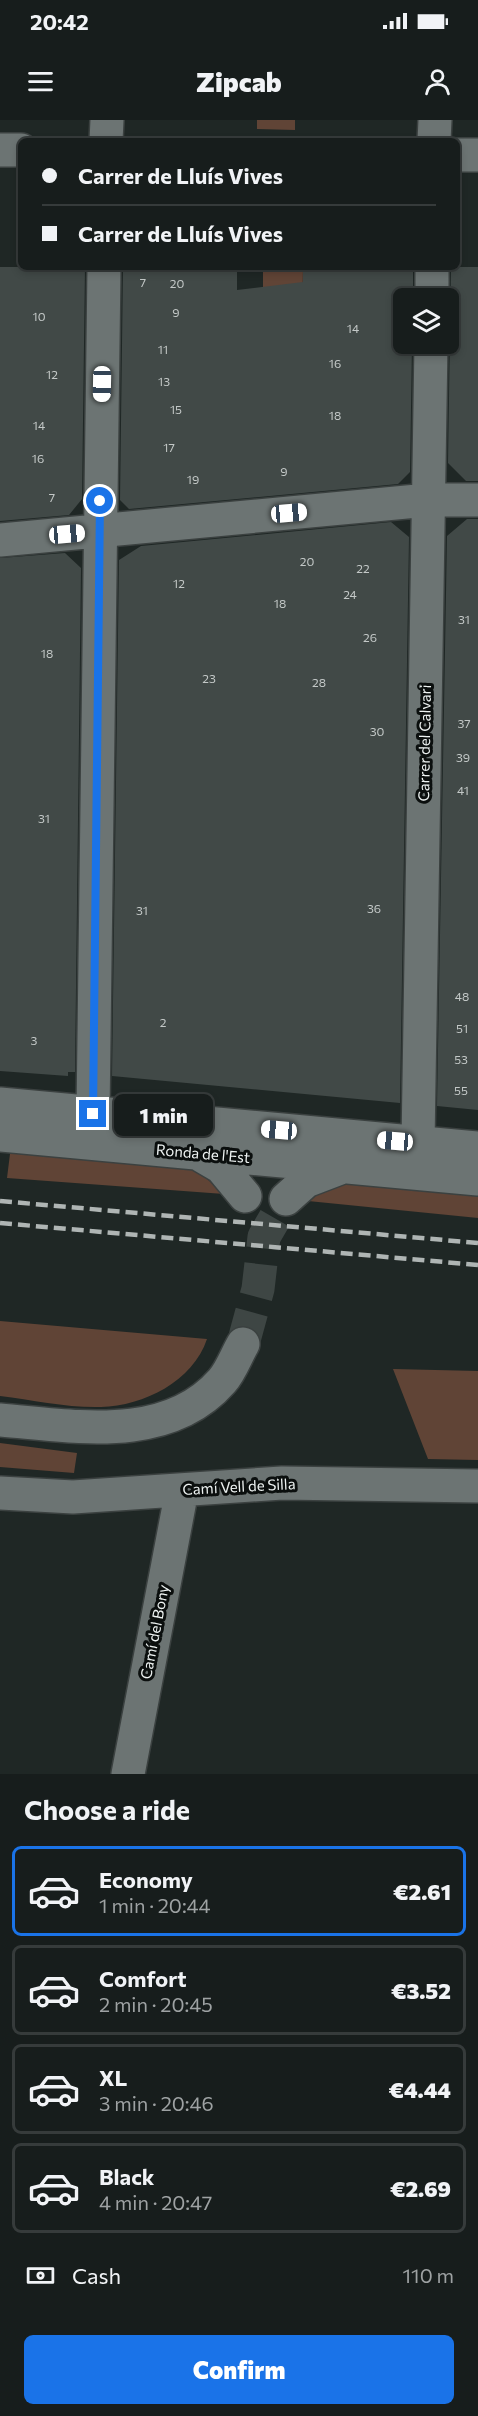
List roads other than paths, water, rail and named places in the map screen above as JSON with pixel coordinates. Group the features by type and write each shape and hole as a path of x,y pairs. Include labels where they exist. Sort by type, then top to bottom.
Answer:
{"street":[{"path":"106,138 107,120"},
{"path":"434,138 435,120"},
{"path":"0,150 18,150"},
{"path":"460,155 478,155"},
{"path":"93,1114 104,270"},
{"path":"432,270 432,288"},
{"name":"Carrer del Calvari","path":"418,1143 431,354"},
{"path":"0,540 428,500 478,500"},
{"name":"Ronda de l'Est","path":"0,1104 478,1148"},
{"name":"Ronda de l'Est","path":"0,1135 478,1179"},
{"path":"197,1153 221,1167 245,1196"},
{"path":"286,1199 306,1181 344,1167"},
{"path":"0,1420 100,1428 159,1421 201,1401 224,1379 243,1344"},
{"name":"Camí Vell de Silla","path":"0,1493 73,1497 282,1484 478,1486"},
{"name":"Camí del Bony","path":"128,1774 182,1490"}],"tunnel":[{"path":"243,1344 258,1289 264,1237 286,1199"}],"railway":[{"path":"0,1201 478,1243"},
{"path":"0,1223 478,1265"}]}
